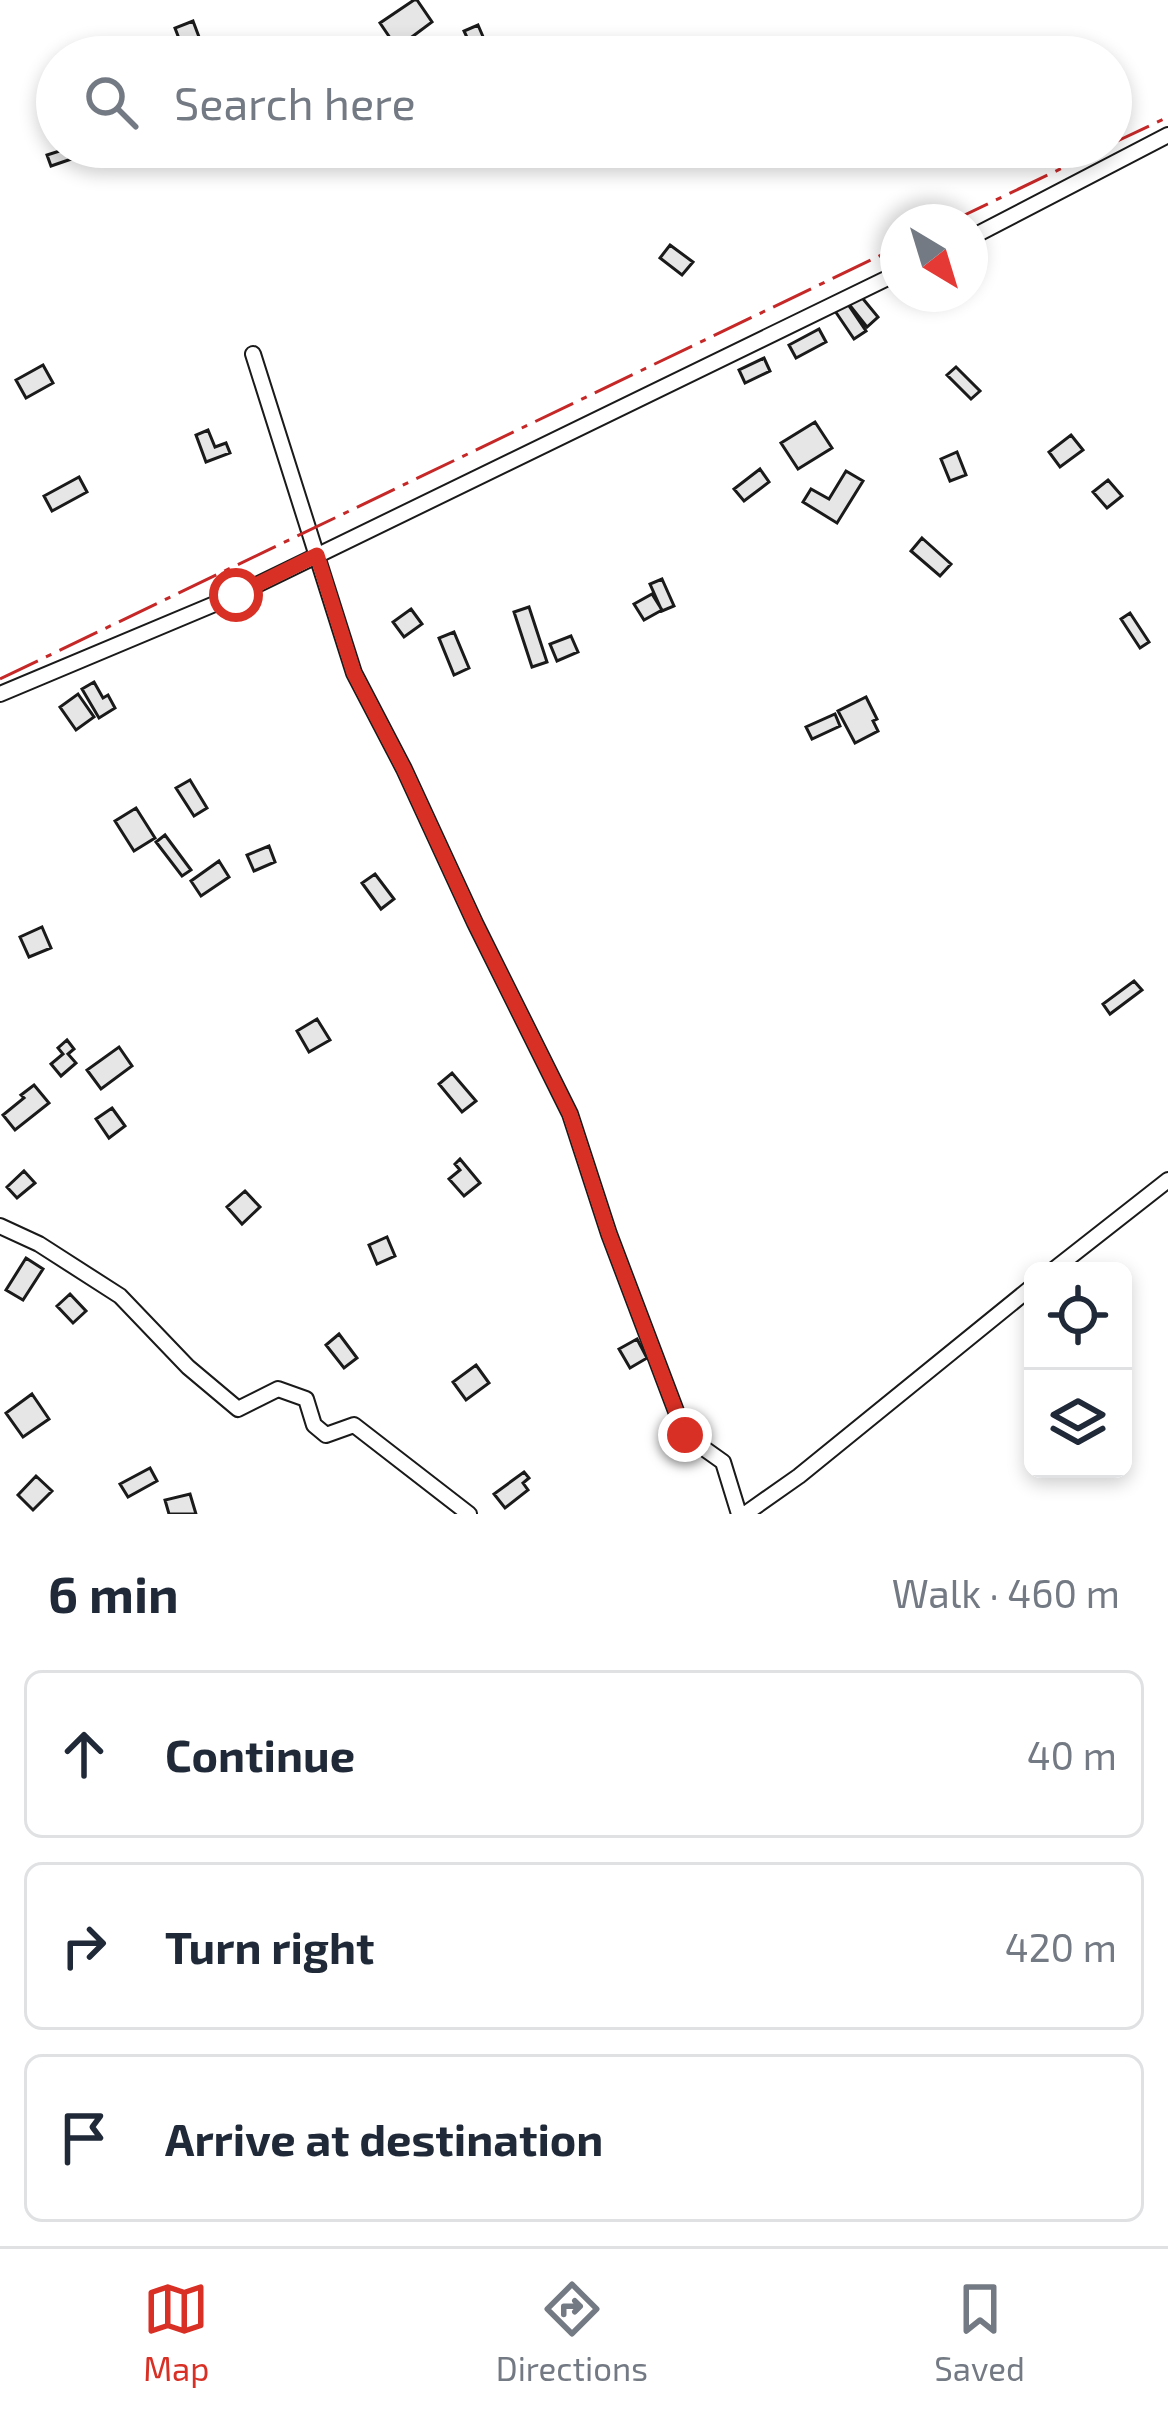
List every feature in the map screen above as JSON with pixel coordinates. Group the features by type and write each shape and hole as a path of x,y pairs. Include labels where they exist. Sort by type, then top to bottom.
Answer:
{"street":[{"path":"1132,154 1168,135"},
{"path":"988,229 1105,168"},
{"path":"0,694 236,595 880,282"},
{"path":"253,354 354,673 570,1114 609,1234 685,1435 723,1462 742,1514 799,1476 1024,1293"},
{"path":"1063,1262 1168,1180"},
{"path":"0,1226 39,1244 120,1296 188,1367 238,1409 278,1389 306,1399 314,1425 326,1435 354,1425 469,1514"}],"building":[{"path":"414,0 432,22 413,36 389,36 380,23"},
{"path":"193,21 199,36 178,36 175,28"},
{"path":"478,25 483,36 466,36 464,31"},
{"path":"670,245 693,262 682,275 660,258"},
{"path":"859,294 878,317 867,327 848,303"},
{"path":"845,300 866,331 854,339 833,308"},
{"path":"819,329 826,342 796,358 789,345"},
{"path":"764,358 770,371 745,383 739,370"},
{"path":"43,365 53,383 26,398 16,380"},
{"path":"956,367 980,391 971,399 947,375"},
{"path":"815,422 832,448 798,469 781,443"},
{"path":"208,430 215,447 226,443 230,453 206,462 196,435"},
{"path":"1071,435 1083,450 1060,467 1049,452"},
{"path":"957,452 966,475 950,481 941,459"},
{"path":"760,469 769,482 744,501 734,489"},
{"path":"846,471 863,481 837,523 803,502 811,489 829,499"},
{"path":"79,477 87,492 52,511 44,496"},
{"path":"1108,480 1122,496 1107,508 1093,492"},
{"path":"922,538 951,564 940,576 911,551"},
{"path":"662,579 674,606 662,611 650,584"},
{"path":"652,594 662,610 644,620 634,604"},
{"path":"529,607 547,662 532,667 514,612"},
{"path":"411,609 422,624 404,637 393,622"},
{"path":"1130,613 1149,642 1140,648 1121,619"},
{"path":"454,632 469,668 454,675 439,638"},
{"path":"571,636 578,652 557,661 550,644"},
{"path":"94,682 115,708 99,718 82,689"},
{"path":"78,694 94,717 76,730 60,707"},
{"path":"866,697 878,731 855,743 838,711"},
{"path":"835,714 840,726 812,739 806,727"},
{"path":"190,780 207,808 194,816 176,788"},
{"path":"136,808 155,838 134,851 115,821"},
{"path":"165,835 191,870 182,876 156,842"},
{"path":"269,846 275,862 254,871 247,855"},
{"path":"219,861 229,877 201,896 191,881"},
{"path":"375,874 394,899 381,909 362,883"},
{"path":"42,927 51,948 29,957 20,937"},
{"path":"1134,981 1142,990 1110,1014 1103,1004"},
{"path":"317,1019 330,1040 309,1052 297,1031"},
{"path":"67,1040 74,1049 68,1054 76,1063 61,1076 51,1064 63,1054 58,1048"},
{"path":"119,1047 132,1066 101,1089 87,1070"},
{"path":"452,1073 476,1101 462,1112 439,1084"},
{"path":"34,1085 49,1103 15,1130 3,1115"},
{"path":"112,1108 125,1126 109,1138 96,1119"},
{"path":"460,1159 480,1183 464,1196 449,1179 460,1170 455,1164"},
{"path":"24,1171 35,1183 17,1198 7,1187"},
{"path":"245,1191 260,1207 242,1224 227,1207"},
{"path":"387,1237 395,1256 377,1264 369,1245"},
{"path":"26,1258 43,1269 23,1300 6,1290"},
{"path":"70,1294 86,1311 73,1323 57,1306"},
{"path":"339,1334 357,1358 344,1368 326,1345"},
{"path":"637,1339 647,1358 630,1368 619,1349"},
{"path":"476,1365 489,1383 466,1400 453,1382"},
{"path":"32,1394 49,1419 23,1437 6,1413"},
{"path":"150,1468 157,1481 128,1497 120,1484"},
{"path":"524,1472 528,1490 505,1508 494,1494"},
{"path":"36,1476 52,1491 33,1510 18,1495"},
{"path":"190,1494 196,1514 169,1514 165,1500"}],"power":[{"path":"1132,134 1168,117"},
{"path":"987,204 1062,168"},
{"path":"0,679 880,256"}],"route":[{"path":"236,595 317,555 354,673 570,1114 609,1234 685,1435"}]}
